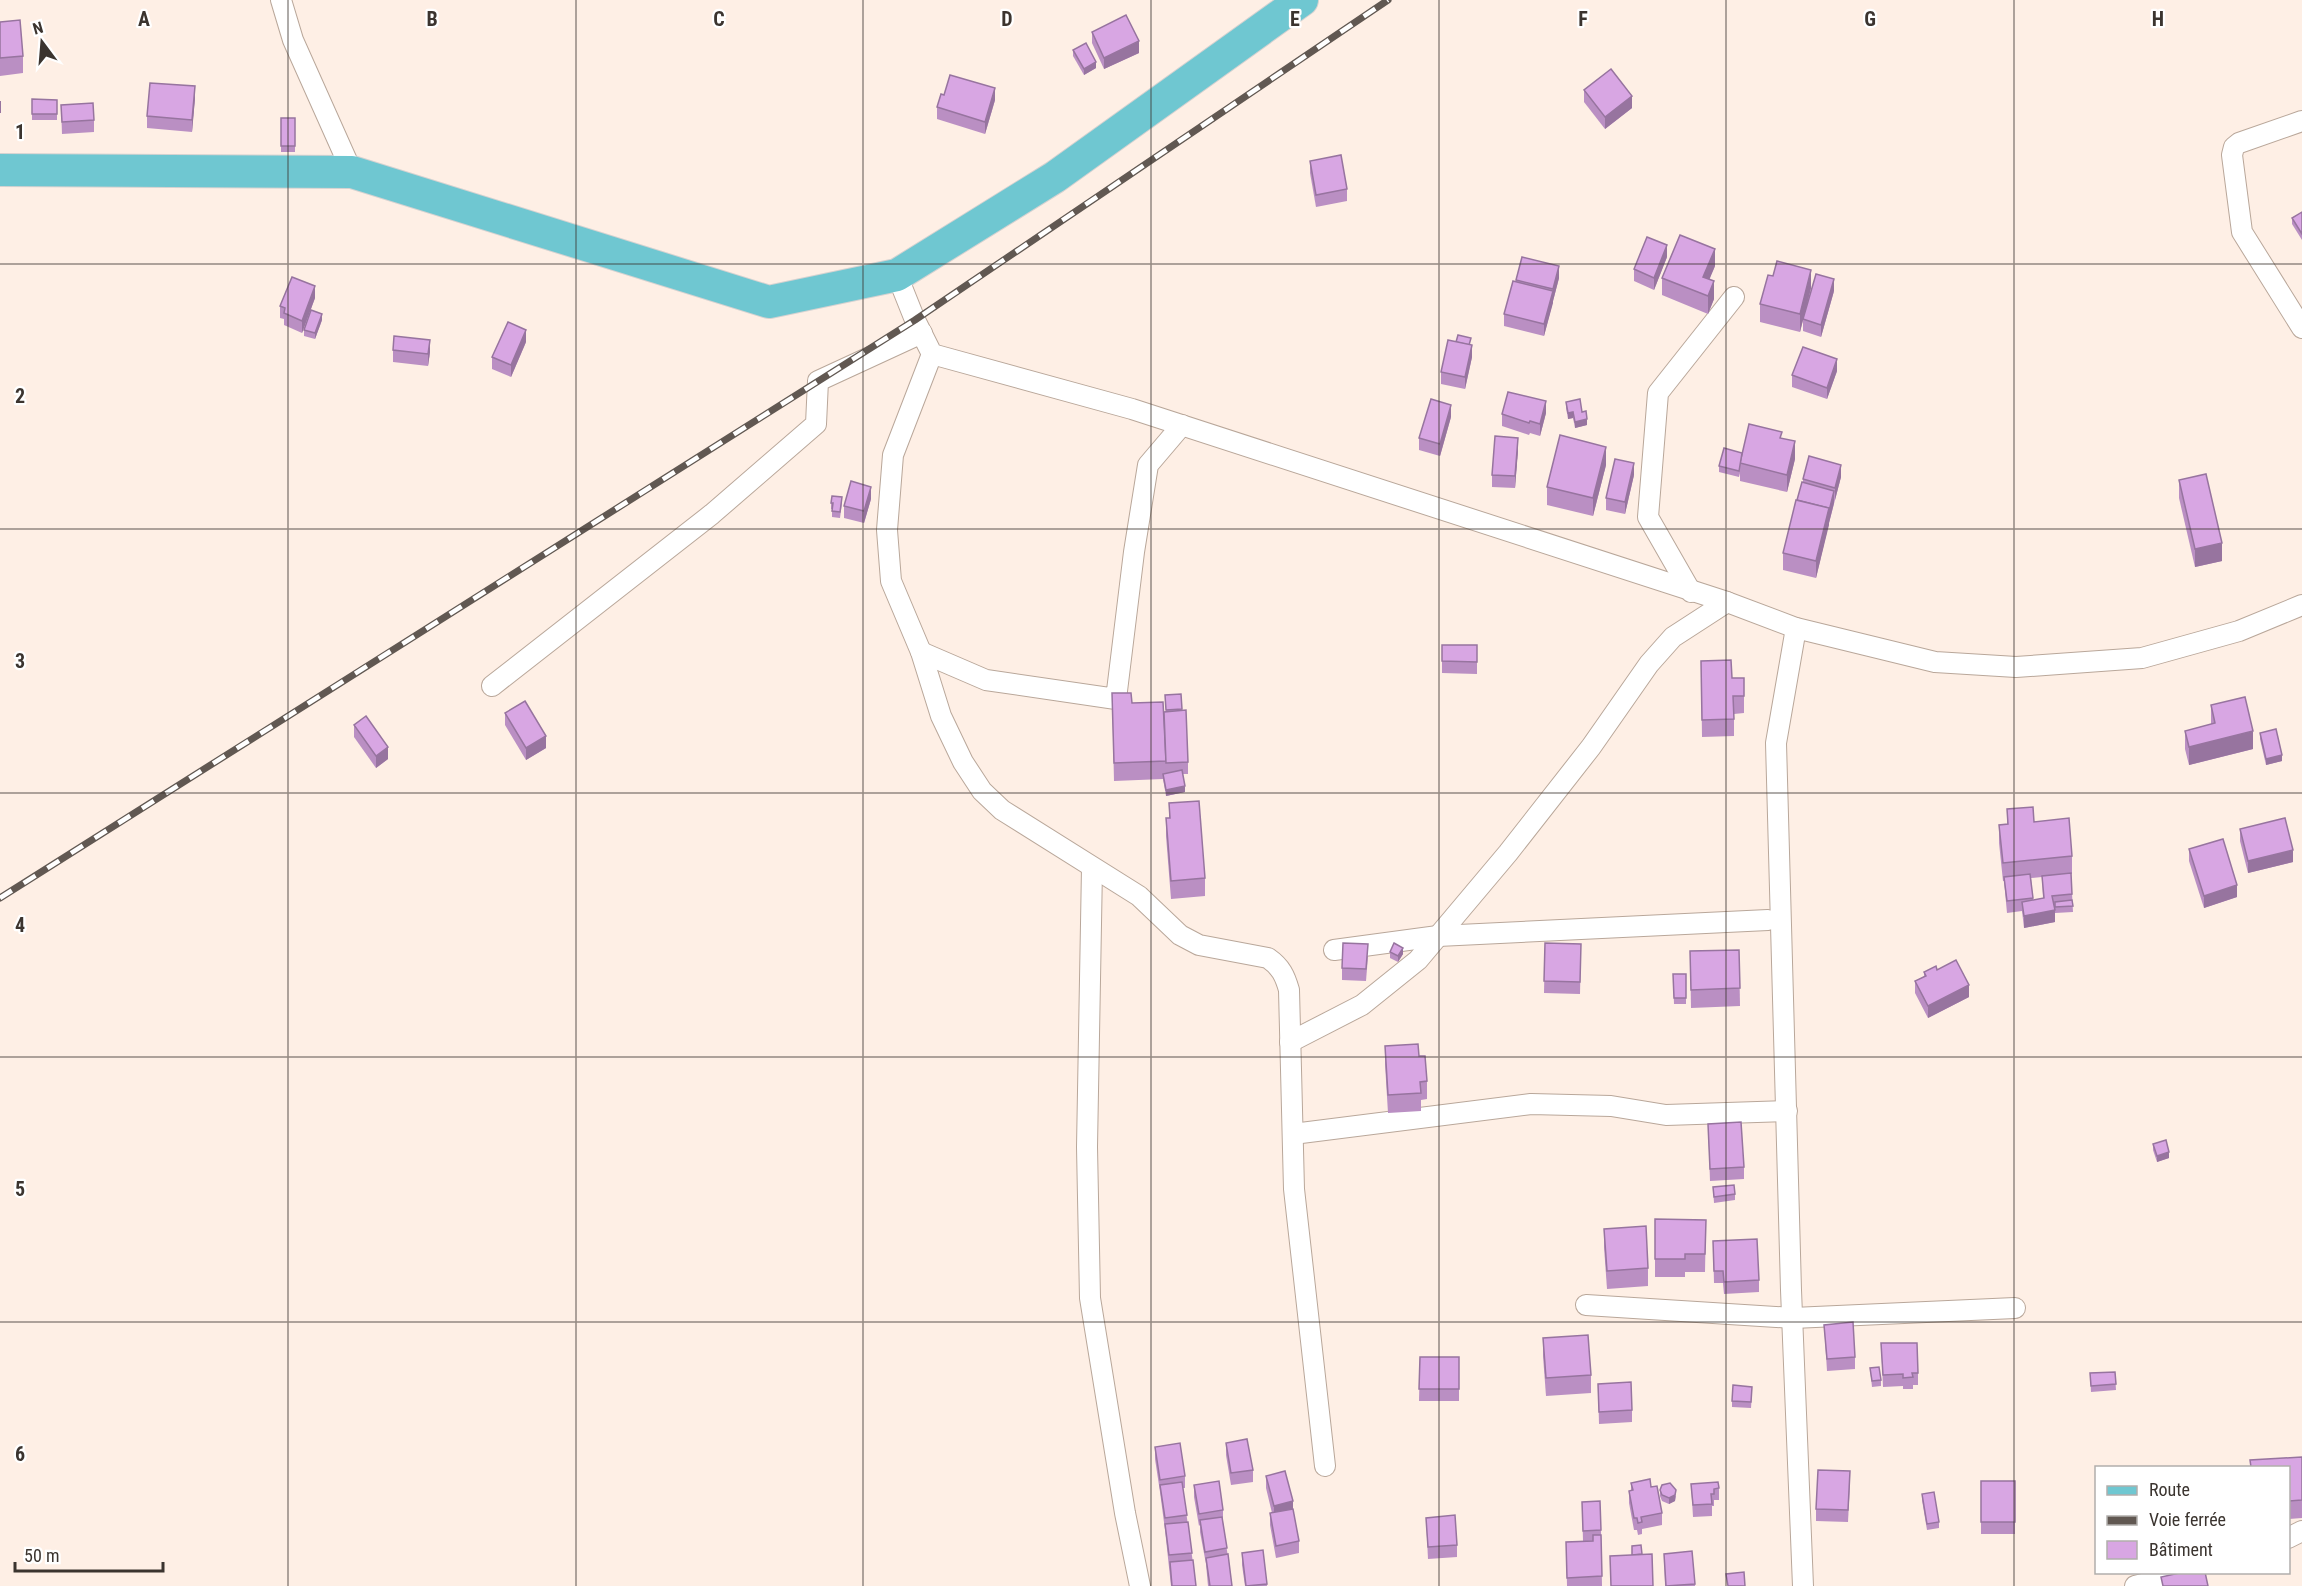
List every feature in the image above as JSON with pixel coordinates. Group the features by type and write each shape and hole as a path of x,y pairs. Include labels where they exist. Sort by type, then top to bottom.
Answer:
{"main road":[{"path":"0,170 352,172 769,302 897,275 1055,177 1302,0"}],"street":[{"path":"282,0 293,40 352,172"},
{"path":"2302,121 2239,143 2234,147 2232,155 2242,232 2302,328"},
{"path":"897,275 932,354 893,455 887,530 891,581 921,652 941,716 963,762 981,791 1002,810 1139,896 1180,935 1198,945 1269,958 1277,964 1285,977 1289,990 1294,1189 1325,1466"},
{"path":"1691,592 1648,517 1658,393 1734,297"},
{"path":"492,686 712,514 816,424 818,381 922,333"},
{"path":"932,354 1132,409 1727,602 1796,628 1935,662 2016,667 2142,658 2239,631 2302,605"},
{"path":"921,652 986,680 1116,699 1134,552 1148,465 1182,425"},
{"path":"1290,1042 1362,1005 1418,960 1508,853 1591,747 1649,664 1673,637 1727,602"},
{"path":"1796,628 1776,742 1792,1318 1803,1586"},
{"path":"1092,868 1088,1147 1090,1298 1125,1513 1140,1586"},
{"path":"1334,950 1438,936 1768,920"},
{"path":"1293,1134 1531,1104 1611,1106 1666,1115 1787,1111"},
{"path":"1586,1305 1792,1318 2015,1308"},
{"path":"2135,1586 2182,1574"}],"building":[{"path":"1126,15 1139,41 1104,58 1092,32"},
{"path":"20,20 23,56 0,58 0,22"},
{"path":"1086,43 1096,62 1084,69 1073,50"},
{"path":"1611,69 1632,96 1605,117 1584,90"},
{"path":"950,75 995,88 985,122 937,107 941,94 944,95"},
{"path":"150,83 195,86 192,120 147,116"},
{"path":"32,99 57,100 57,114 32,114"},
{"path":"93,103 94,120 62,122 61,105"},
{"path":"281,118 295,118 295,146 281,146"},
{"path":"1341,155 1347,189 1316,195 1310,161"},
{"path":"2302,212 2302,234 2292,218"},
{"path":"1680,235 1715,249 1703,277 1714,281 1708,296 1662,278"},
{"path":"1647,237 1667,245 1654,278 1634,269"},
{"path":"1522,257 1559,266 1553,289 1516,280"},
{"path":"1777,261 1811,270 1800,314 1760,304 1768,275 1773,276"},
{"path":"1816,274 1834,279 1821,325 1803,319"},
{"path":"292,277 315,286 302,321 284,313 285,308 280,306"},
{"path":"1513,281 1553,291 1544,324 1504,314"},
{"path":"311,310 322,314 315,333 304,330"},
{"path":"508,322 526,330 511,365 492,357"},
{"path":"1458,335 1471,338 1469,345 1456,342"},
{"path":"394,336 430,340 428,354 393,350"},
{"path":"1448,340 1472,345 1465,377 1441,372"},
{"path":"1803,347 1837,359 1827,388 1792,375"},
{"path":"1508,392 1546,401 1540,424 1530,421 1529,423 1502,414"},
{"path":"1431,399 1451,405 1440,444 1419,438"},
{"path":"1580,399 1582,412 1586,411 1587,419 1575,422 1573,412 1568,413 1566,402"},
{"path":"1749,424 1782,432 1780,438 1795,441 1787,475 1740,463"},
{"path":"1560,435 1606,447 1593,498 1547,487"},
{"path":"1495,436 1518,438 1515,476 1492,475"},
{"path":"1724,448 1742,453 1739,471 1719,466"},
{"path":"1809,456 1841,465 1835,488 1803,479"},
{"path":"1615,459 1634,463 1625,502 1606,498"},
{"path":"2206,474 2222,543 2195,549 2179,480"},
{"path":"851,481 871,487 864,511 844,506"},
{"path":"1802,482 1834,491 1829,511 1829,508 1797,500"},
{"path":"832,496 842,497 840,512 832,511"},
{"path":"1796,500 1829,508 1816,561 1783,553"},
{"path":"1442,645 1477,645 1477,662 1442,661"},
{"path":"1731,660 1732,678 1744,678 1744,696 1733,696 1734,719 1702,720 1701,661"},
{"path":"1112,693 1131,693 1132,703 1163,702 1166,761 1114,763"},
{"path":"1181,694 1182,709 1166,710 1165,695"},
{"path":"2245,697 2253,731 2189,747 2185,731 2215,723 2211,705"},
{"path":"525,701 546,736 526,748 505,713"},
{"path":"1186,710 1188,762 1166,763 1164,712"},
{"path":"366,716 388,747 376,756 354,725"},
{"path":"2276,729 2282,755 2266,759 2260,733"},
{"path":"1182,770 1185,786 1166,790 1163,774"},
{"path":"1199,801 1205,878 1171,881 1166,818 1170,818 1169,803"},
{"path":"2033,807 2034,822 2069,818 2072,856 2003,863 1999,825 2008,824 2007,809"},
{"path":"2285,818 2293,850 2248,861 2240,829"},
{"path":"2223,839 2237,885 2204,896 2189,849"},
{"path":"2071,873 2072,894 2052,896 2055,910 2024,916 2022,902 2044,898 2042,876"},
{"path":"2030,874 2033,898 2007,901 2004,877"},
{"path":"2072,900 2073,906 2055,907 2055,902"},
{"path":"1343,943 1368,944 1366,969 1342,968"},
{"path":"1394,943 1403,948 1398,956 1390,952"},
{"path":"1545,943 1581,944 1580,982 1544,981"},
{"path":"1739,950 1740,988 1691,990 1690,951"},
{"path":"1956,960 1969,985 1928,1006 1915,981 1926,976 1924,972 1936,966 1937,970"},
{"path":"1673,974 1686,974 1686,998 1674,998"},
{"path":"1418,1044 1419,1056 1425,1056 1427,1081 1420,1082 1421,1093 1388,1095 1385,1046"},
{"path":"1741,1122 1744,1167 1710,1169 1708,1124"},
{"path":"2166,1140 2169,1152 2157,1156 2153,1144"},
{"path":"1734,1185 1735,1194 1714,1197 1713,1187"},
{"path":"1655,1219 1706,1220 1705,1254 1685,1254 1685,1259 1655,1259"},
{"path":"1646,1226 1648,1268 1607,1271 1604,1229"},
{"path":"1757,1239 1759,1280 1724,1282 1723,1271 1714,1271 1713,1241"},
{"path":"1853,1322 1855,1357 1827,1359 1824,1325"},
{"path":"1588,1335 1591,1375 1546,1378 1543,1338"},
{"path":"1881,1343 1917,1343 1918,1373 1912,1373 1913,1377 1903,1378 1903,1374 1883,1375"},
{"path":"1420,1357 1459,1357 1459,1389 1419,1389"},
{"path":"1879,1367 1881,1380 1872,1381 1870,1368"},
{"path":"2115,1372 2116,1384 2091,1386 2090,1373"},
{"path":"1631,1382 1632,1410 1599,1412 1598,1384"},
{"path":"1733,1385 1752,1387 1751,1402 1732,1401"},
{"path":"1247,1439 1253,1470 1231,1473 1226,1443"},
{"path":"1180,1443 1185,1476 1160,1480 1155,1447"},
{"path":"2302,1457 2302,1500 2290,1501 2290,1466 2251,1466 2250,1460"},
{"path":"1818,1470 1850,1471 1848,1510 1816,1509"},
{"path":"1285,1471 1293,1501 1274,1506 1266,1476"},
{"path":"1650,1479 1651,1487 1657,1486 1662,1513 1641,1517 1642,1522 1638,1523 1637,1518 1634,1518 1629,1491 1633,1490 1631,1483"},
{"path":"1219,1481 1223,1510 1199,1514 1194,1485"},
{"path":"1981,1481 2015,1481 2015,1522 1981,1522"},
{"path":"1182,1482 1187,1515 1165,1518 1160,1485"},
{"path":"1718,1482 1719,1488 1714,1489 1714,1494 1711,1494 1712,1504 1693,1505 1691,1484"},
{"path":"1670,1483 1676,1490 1675,1495 1669,1498 1662,1495 1660,1490 1662,1485"},
{"path":"1934,1492 1939,1522 1927,1524 1922,1494"},
{"path":"1600,1501 1601,1530 1583,1531 1582,1502"},
{"path":"1293,1509 1299,1541 1276,1546 1270,1513"},
{"path":"1455,1515 1457,1545 1428,1547 1426,1518"},
{"path":"1222,1517 1227,1548 1205,1552 1200,1520"},
{"path":"1188,1522 1192,1553 1169,1555 1165,1524"},
{"path":"1593,1535 1601,1535 1602,1576 1567,1578 1566,1542 1593,1541"},
{"path":"1641,1545 1642,1554 1632,1555 1632,1546"},
{"path":"1263,1550 1267,1584 1246,1586 1242,1553"},
{"path":"1692,1551 1695,1584 1666,1586 1664,1554"},
{"path":"1228,1554 1232,1586 1210,1586 1206,1558"},
{"path":"1652,1554 1653,1586 1611,1586 1610,1556"},
{"path":"1193,1560 1196,1586 1172,1586 1170,1562"},
{"path":"1744,1572 1745,1586 1728,1586 1726,1574"},
{"path":"2175,1574 2205,1574 2208,1586 2163,1586 2161,1577"}],"railway":[{"path":"0,898 915,320 1388,0"}]}
